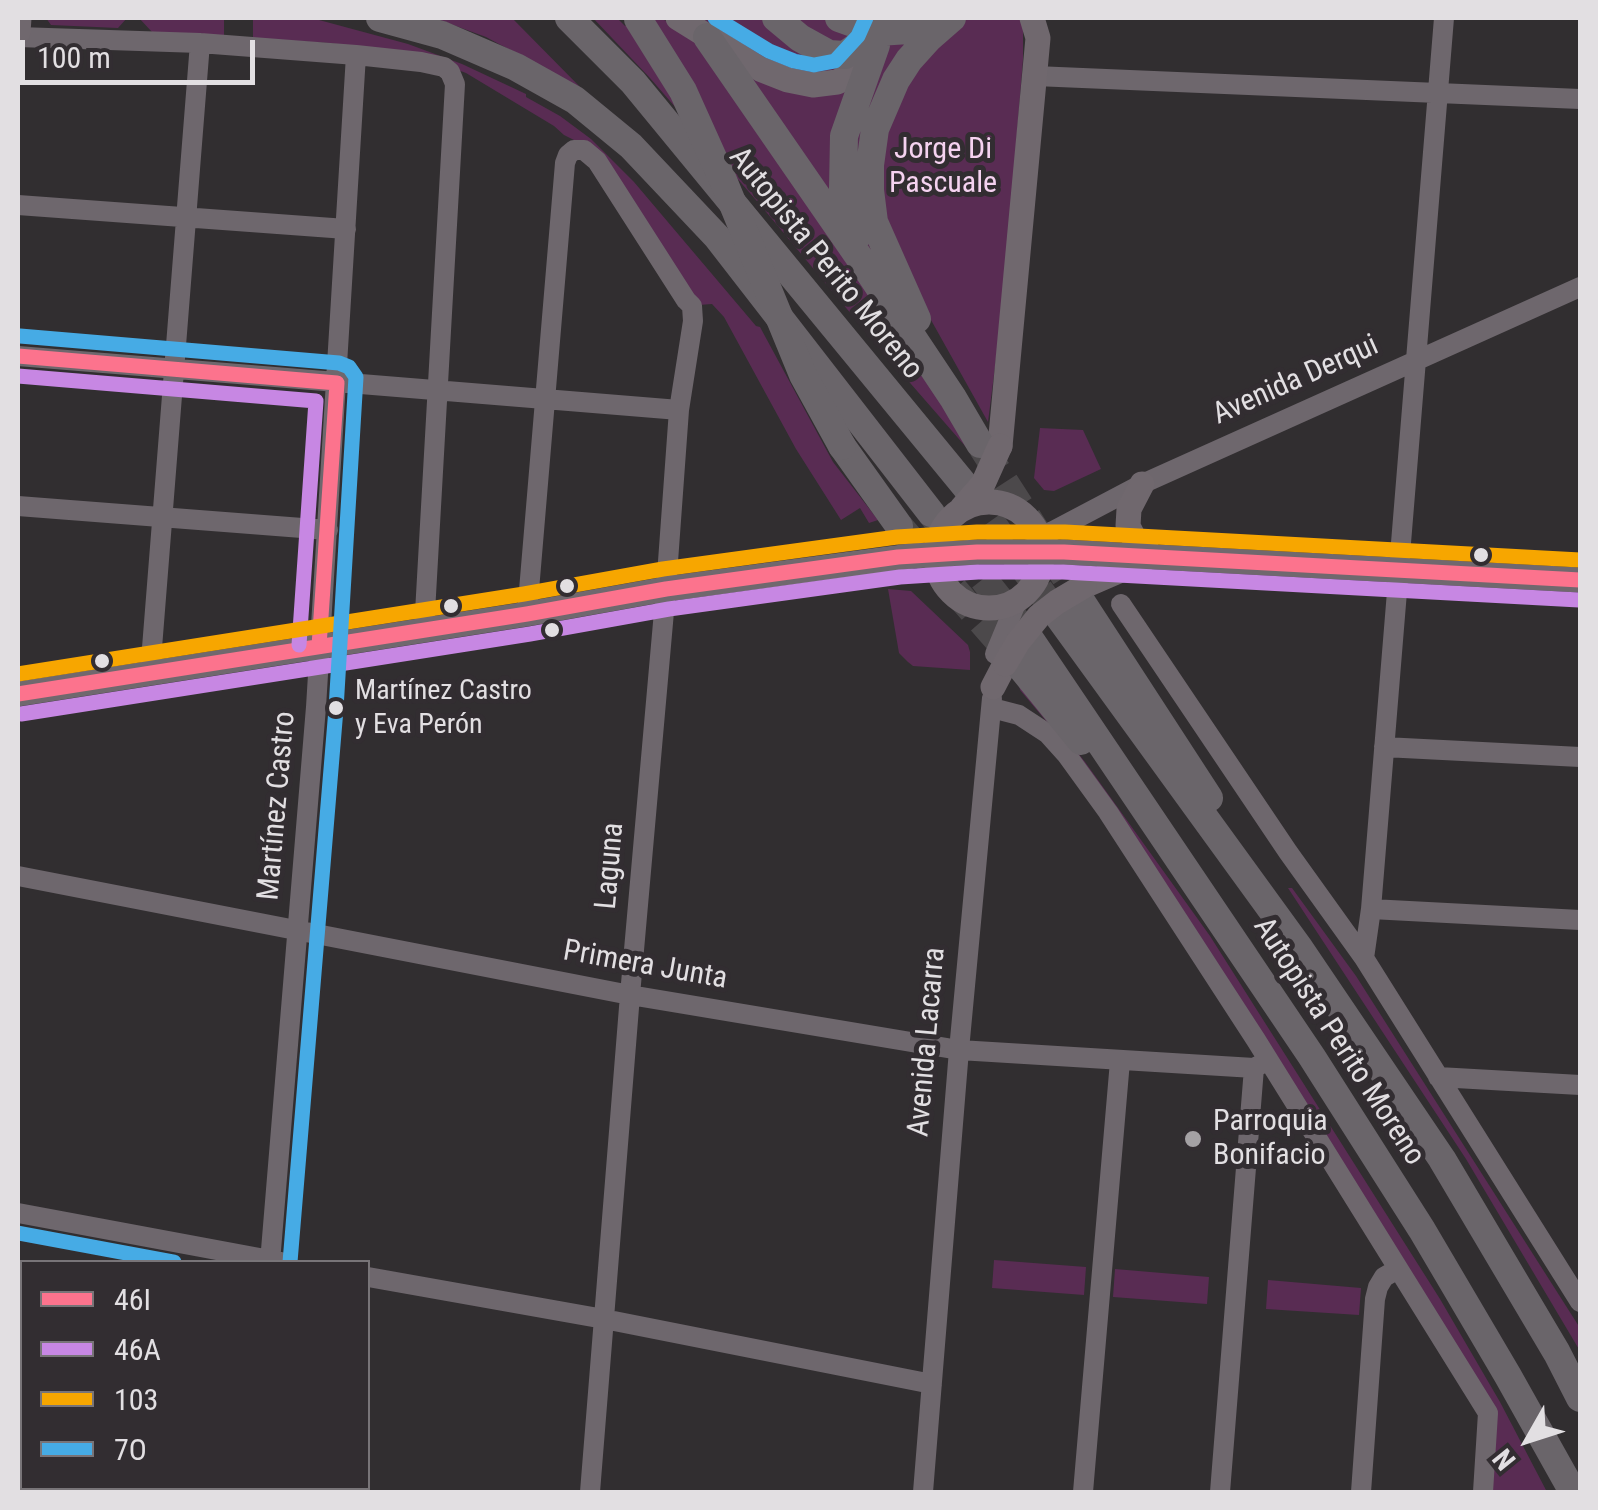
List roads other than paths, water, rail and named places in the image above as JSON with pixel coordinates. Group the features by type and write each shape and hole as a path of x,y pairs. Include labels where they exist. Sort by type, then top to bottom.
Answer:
{"highway":[{"path":"380,18 442,35 516,66 575,100 632,146 718,237 930,513"},
{"name":"Autopista Perito Moreno","path":"569,18 633,82 964,498"},
{"path":"637,18 684,91 802,374 842,446 900,526"},
{"path":"776,18 828,54 845,55 872,44"},
{"path":"840,18 878,32 908,30 951,18"},
{"path":"951,18 909,60 886,100 876,129 870,190 874,222 883,245 953,398"},
{"path":"700,27 953,398 990,446"},
{"path":"861,260 842,189 844,136 872,44"},
{"name":"Autopista Perito Moreno","path":"1073,599 1186,759 1300,949 1442,1159 1580,1398"},
{"name":"Autopista Perito Moreno","path":"1006,669 1170,846 1422,1230 1573,1492"}],"main road":[{"path":"18,34 19,18"},
{"path":"678,18 700,27 760,69 813,84 847,77 872,44"},
{"path":"923,555 964,498 983,484 1040,24"},
{"path":"990,446 1015,508"},
{"path":"1142,484 1129,509 1128,526 1136,542 1154,557"},
{"path":"964,498 1015,508 1049,543"},
{"path":"923,555 937,566 956,597 990,608 1006,606 1034,585 1049,543"},
{"path":"18,694 666,590 923,555 1049,543 1154,557 1580,580"},
{"path":"1006,669 1018,642 1040,616 1067,595 1073,599 1154,557"}],"street":[{"path":"1364,958 1444,18"},
{"path":"18,34 356,55 422,62 450,72 455,84 424,630"},
{"path":"150,674 200,43"},
{"name":"Martínez Castro","path":"274,1260 328,530 356,55"},
{"path":"1035,76 1580,98"},
{"name":"Laguna","path":"545,398 565,164 574,150 584,150 597,160 692,306 693,321 679,410 590,1492"},
{"path":"18,205 346,229"},
{"name":"Avenida Derqui","path":"1049,543 1142,484 1580,287"},
{"path":"18,356 679,410"},
{"path":"526,614 545,398"},
{"path":"18,506 328,530"},
{"name":"Avenida Lacarra","path":"923,1492 959,1050 1017,600"},
{"path":"1121,604 1364,958 1580,1302"},
{"path":"1006,669 1019,715 1048,734 1066,754 1119,828 1256,1040 1260,1065 1220,1492"},
{"path":"1384,747 1580,757"},
{"name":"Primera Junta","path":"18,876 630,995 959,1050 1260,1065"},
{"path":"1371,909 1580,920"},
{"path":"1084,1492 1120,1061"},
{"path":"1260,1065 1398,1269 1488,1413 1483,1492"},
{"path":"1438,1077 1580,1084"},
{"path":"18,1213 264,1260"},
{"path":"1361,1492 1376,1299 1384,1277 1398,1269"},
{"path":"370,1277 932,1384"}],"tunnel":[{"path":"982,447 1079,598"},
{"path":"966,487 1056,613"},
{"path":"931,513 1026,633"},
{"path":"899,526 1016,661"}],"place":[{"name":"Martínez Castro y Eva Perón","path":"336,708"},
{"name":"Parroquia Bonifacio","path":"1193,1139"}],"park label":[{"name":"Jorge Di Pascuale","path":"943,167"}]}
